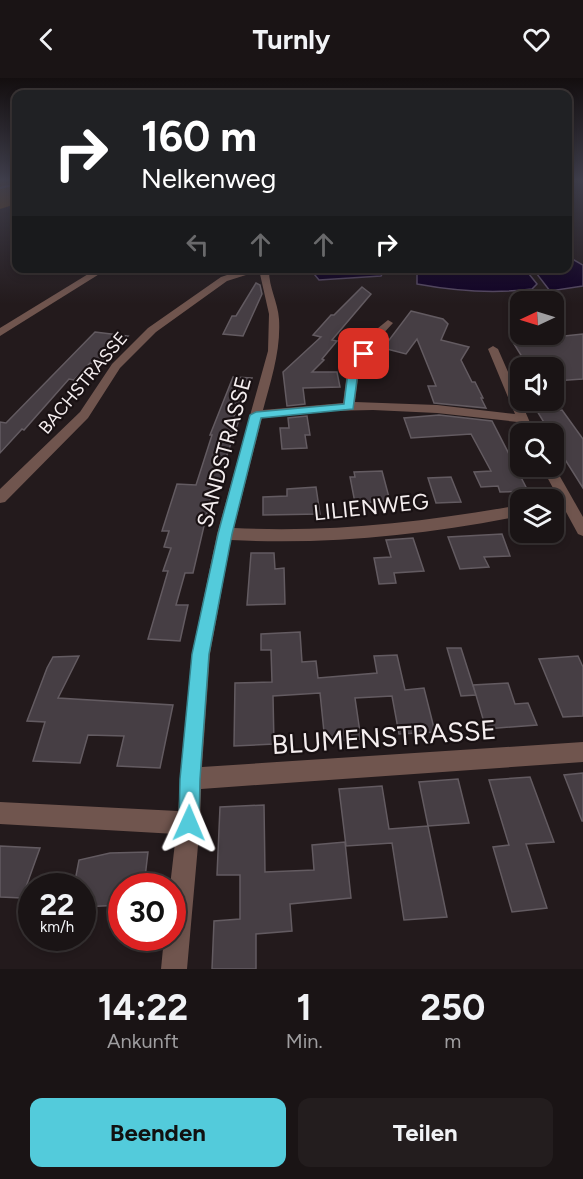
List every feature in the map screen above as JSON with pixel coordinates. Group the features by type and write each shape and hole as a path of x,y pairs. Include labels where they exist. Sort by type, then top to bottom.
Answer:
{"street":[{"path":"0,333 96,273"},
{"name":"BACHSTRASSE","path":"0,498 84,415 116,366 152,330 224,279 242,273"},
{"name":"SANDSTRASSE","path":"174,969 189,823 190,779 201,654 225,534 273,351 276,326 266,273"},
{"path":"349,406 353,372 376,335 388,323"},
{"path":"494,349 505,371 523,423"},
{"path":"256,415 349,406 432,408 521,419"},
{"path":"564,509 583,530"},
{"name":"LILIENWEG","path":"225,534 311,536 424,525 510,512"},
{"name":"BLUMENSTRASSE","path":"190,779 583,752"},
{"path":"0,813 189,823"}],"shaded area":[{"path":"572,259 583,265 583,286 550,291 536,273 572,273"},
{"path":"313,273 383,273 381,276 319,280"},
{"path":"417,273 528,273 537,284 532,289 475,291 417,284"}],"building":[{"path":"256,283 260,285 262,294 243,336 223,334 232,316 236,316"},
{"path":"362,287 371,294 332,340 337,341 322,359 324,360 312,372 337,372 340,387 303,388 305,404 287,406 283,372 321,337 313,335"},
{"path":"411,311 443,319 448,324 441,340 469,347 461,360 472,382 475,382 486,408 434,403 428,386 436,386 417,339 406,354 383,348"},
{"path":"95,332 128,336 99,365 90,363 74,380 69,379 24,430 22,429 0,453 0,422 6,423"},
{"path":"583,334 583,379 564,380 564,357 522,357 515,345 564,345 564,336"},
{"path":"233,377 252,378 233,419 239,420 225,461 227,461 222,480 215,479 193,573 185,573 176,605 188,605 180,641 148,639 168,571 163,571 171,548 164,547 169,531 162,531 177,484 196,485 212,435 210,435"},
{"path":"537,411 563,411 583,439 583,488 564,458 564,423 544,423"},
{"path":"439,415 492,421 510,456 510,477 521,477 527,489 510,489 510,492 500,492 498,486 481,487 474,472 491,471 471,434 411,438 404,418"},
{"path":"307,416 310,435 305,435 307,448 282,449 280,428 289,428 288,418"},
{"path":"382,471 390,501 355,503 350,477 355,477 354,472"},
{"path":"451,477 461,502 436,503 428,478"},
{"path":"316,487 320,514 263,515 263,497 287,496 287,489"},
{"path":"502,534 510,556 484,557 489,567 460,569 448,537"},
{"path":"413,538 424,571 394,573 396,583 379,584 374,558 391,557 386,540"},
{"path":"251,553 274,553 275,569 284,568 285,604 247,605"},
{"path":"300,632 302,662 316,661 318,678 377,673 374,656 397,655 405,690 424,688 435,732 399,734 392,696 355,698 361,739 325,742 320,693 273,696 274,744 234,746 235,683 272,682 271,650 261,650 261,634"},
{"path":"447,648 461,648 476,695 461,696"},
{"path":"79,656 58,698 173,705 160,768 117,766 124,736 88,735 80,763 33,761 45,722 27,721 47,668 53,657"},
{"path":"578,656 583,667 583,716 563,717 539,659"},
{"path":"508,683 515,704 528,703 537,725 486,729 473,685"},
{"path":"583,773 583,821 582,821 564,775"},
{"path":"530,777 554,842 526,844 547,908 512,912 493,847 509,845 489,780"},
{"path":"458,779 469,823 428,826 419,782"},
{"path":"382,786 389,829 428,826 447,917 404,920 392,843 346,846 339,789"},
{"path":"264,805 265,872 314,870 312,845 345,842 351,898 290,904 292,931 256,934 256,969 212,969 214,921 240,919 240,875 217,875 220,807"},
{"path":"0,846 40,848 31,873 18,873 18,898 0,897"},
{"path":"148,852 146,873 108,873 108,906 96,906 96,873 76,873 79,860 110,853"}],"route":[{"path":"189,823 190,779 201,654 225,534 256,415 349,406 353,372 364,354"}]}
